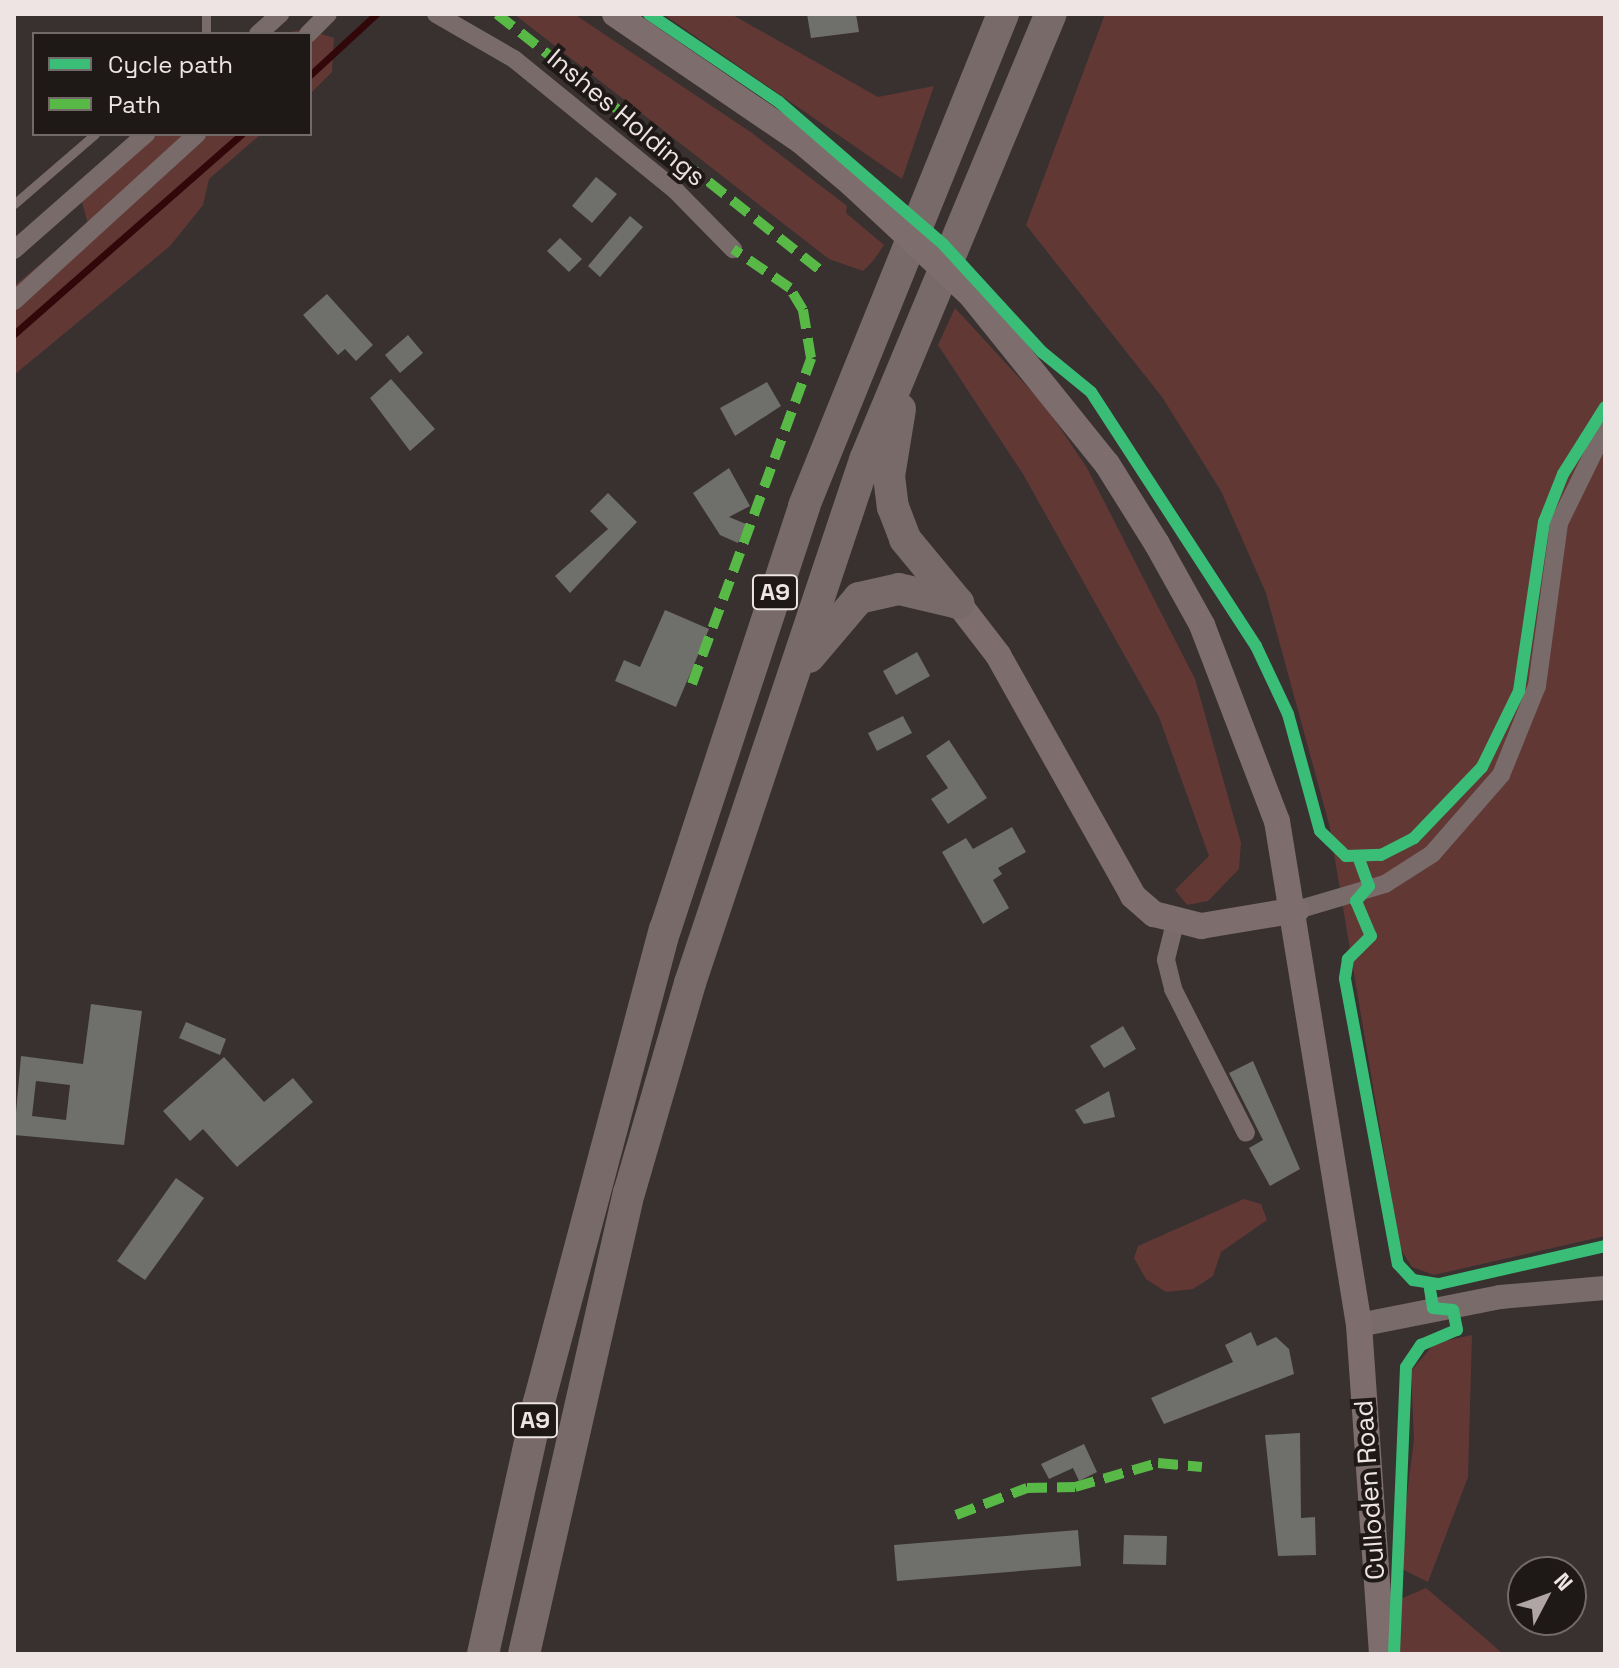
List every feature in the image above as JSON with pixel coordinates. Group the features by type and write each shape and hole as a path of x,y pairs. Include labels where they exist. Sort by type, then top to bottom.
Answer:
{"highway":[{"name":"A9","path":"483,1654 539,1402 665,930 804,506 1003,14"},
{"name":"A9","path":"524,1654 629,1193 778,710 917,328 1051,14"},
{"name":"A9","path":"917,328 893,444 893,507 905,539 958,603"},
{"name":"A9","path":"778,710 824,632 859,598 899,589 958,603"}],"main road":[{"name":"Culloden Road","path":"615,14 800,140 971,295 1107,464 1202,625 1251,740 1297,910 1359,1325 1382,1654"},
{"path":"958,603 998,655 1118,875 1154,914 1175,923 1230,924 1297,910"}],"street":[{"path":"310,32 328,14"},
{"name":"Inshes Holdings","path":"436,14 514,59 675,190 733,249"},
{"path":"14,250 144,136"},
{"path":"14,301 195,136"},
{"path":"1297,910 1385,884 1432,854 1501,775 1537,686 1559,523 1605,429"},
{"path":"1175,923 1166,960 1173,989 1246,1133"},
{"path":"1359,1325 1500,1297 1605,1288"}],"lane":[{"path":"14,204 93,136"}],"shaded area":[{"path":"514,14 574,14 752,133 847,206 846,213 884,245 863,271 829,259"},
{"path":"663,14 731,14 878,97 934,86 902,179"},
{"path":"1105,14 1605,14 1605,1236 1434,1275 1412,1267 1400,1248 1329,824 1266,593 1221,491 1162,397 1026,225"},
{"path":"306,29 334,38 332,72 312,92 312,32 290,32"},
{"path":"155,136 259,136 209,179 203,205 170,246 14,375 14,286 88,224 82,202"},
{"path":"955,308 1046,407 1087,468 1195,679 1241,843 1239,869 1208,901 1187,905 1175,890 1209,856 1159,717 1023,474 938,345"},
{"path":"1244,1199 1261,1204 1267,1220 1221,1252 1213,1276 1193,1289 1166,1292 1146,1279 1134,1258 1138,1246"},
{"path":"1472,1335 1468,1477 1428,1582 1404,1570 1399,1557 1414,1440 1411,1371 1435,1343"},
{"path":"1426,1588 1503,1654 1398,1654 1396,1601"}],"building":[{"path":"807,14 856,14 859,32 811,38"},
{"path":"596,177 617,194 592,223 572,206"},
{"path":"630,216 643,227 600,277 588,266"},
{"path":"560,238 582,259 569,272 547,251"},
{"path":"327,294 373,345 356,361 345,349 338,355 303,315"},
{"path":"408,335 423,353 400,373 385,355"},
{"path":"391,379 435,429 410,451 370,398"},
{"path":"767,382 781,406 735,436 720,408"},
{"path":"729,468 750,506 729,517 746,524 738,543 720,535 693,493"},
{"path":"608,493 637,522 570,593 555,576 608,529 590,511"},
{"path":"665,610 709,629 676,707 615,681 624,660 640,667"},
{"path":"917,652 930,676 896,695 883,671"},
{"path":"903,716 912,733 877,751 868,733"},
{"path":"949,740 987,798 948,824 931,799 948,788 926,756"},
{"path":"1012,827 1026,852 998,868 1002,874 993,880 1009,908 983,924 942,852 966,838 973,849"},
{"path":"91,1004 142,1011 124,1145 14,1135 21,1056 83,1064","holes":["36,1081 70,1085 66,1120 32,1116"]},
{"path":"186,1022 226,1039 220,1055 179,1038"},
{"path":"1123,1026 1136,1049 1104,1068 1090,1046"},
{"path":"224,1057 264,1102 293,1078 313,1102 237,1167 203,1129 190,1141 163,1111"},
{"path":"1253,1061 1300,1169 1270,1186 1249,1148 1263,1140 1229,1073"},
{"path":"1109,1091 1115,1117 1084,1124 1075,1110"},
{"path":"176,1178 204,1198 145,1280 117,1261"},
{"path":"1251,1332 1257,1346 1276,1337 1289,1349 1294,1374 1164,1424 1151,1398 1233,1362 1225,1345"},
{"path":"1300,1433 1301,1518 1315,1517 1316,1555 1278,1556 1265,1435"},
{"path":"1084,1444 1097,1472 1079,1481 1073,1468 1049,1479 1041,1464"},
{"path":"1078,1530 1081,1566 897,1581 894,1545"},
{"path":"1124,1535 1167,1536 1166,1565 1123,1564"}],"waterway":[{"path":"312,73 376,14"},
{"path":"14,334 240,136"}],"marked path":[{"path":"497,14 819,269"},
{"path":"692,684 811,358 803,310 790,288 733,249"},
{"path":"956,1515 1027,1488 1075,1487 1158,1463 1202,1467"}],"cycle path":[{"path":"649,14 779,102 943,244 1042,352 1091,392 1256,646 1288,714 1320,831 1346,856 1381,855 1414,838 1482,767 1519,691 1544,522 1563,474 1605,407"},
{"path":"1359,859 1369,886 1356,901 1371,936 1348,959 1345,979 1398,1264 1413,1280 1439,1284 1605,1246"},
{"path":"1394,1654 1406,1367 1421,1345 1457,1330 1453,1310 1433,1308 1429,1284"}]}
